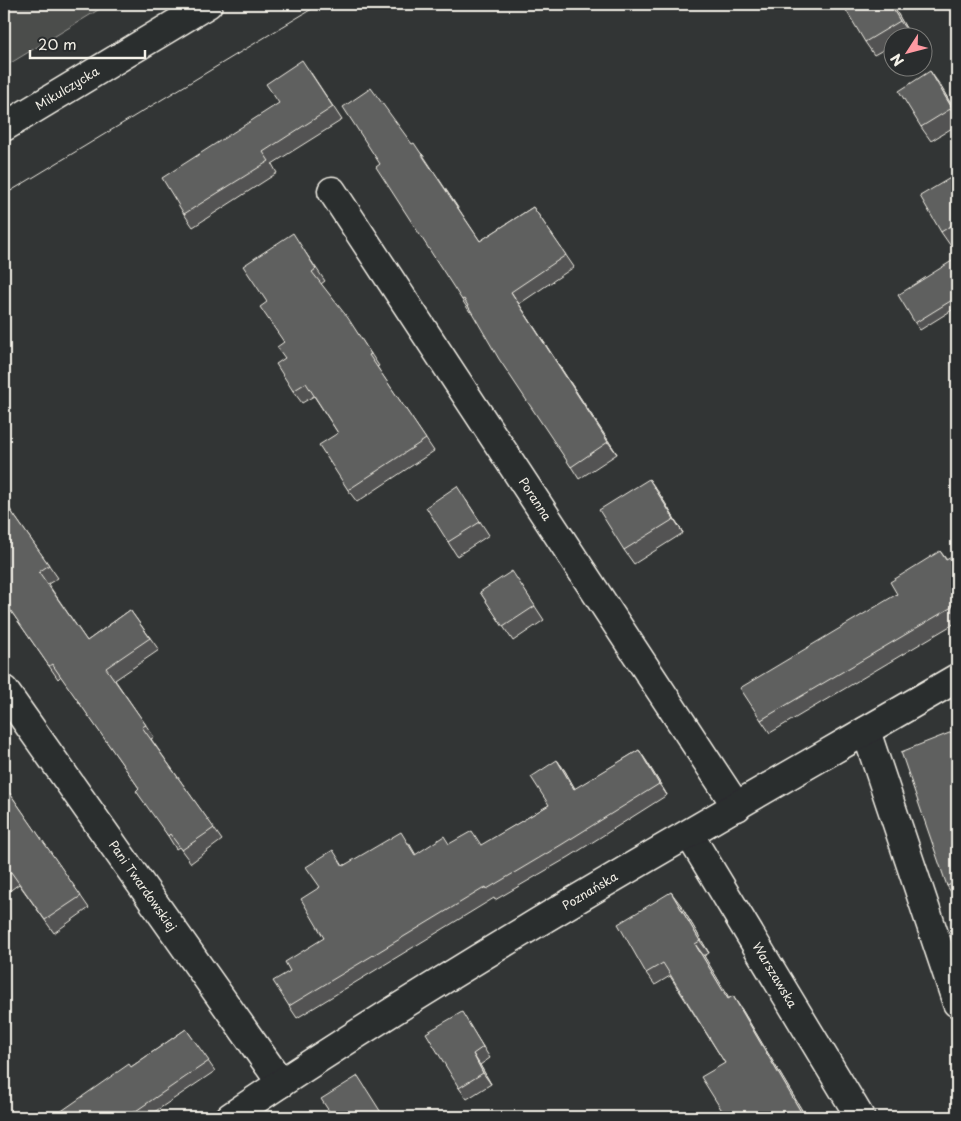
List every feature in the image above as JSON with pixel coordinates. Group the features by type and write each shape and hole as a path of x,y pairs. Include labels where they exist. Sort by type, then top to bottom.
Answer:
{"street":[{"name":"Mikulczycka","path":"4,127 208,4"},
{"name":"Poranna","path":"332,191 737,807"},
{"name":"Poznańska","path":"230,1117 500,946 957,678"},
{"name":"Pani Twardowskiej","path":"4,690 281,1083"},
{"path":"866,731 957,1003"},
{"name":"Warszawska","path":"689,834 860,1117"}],"shaded area":[{"path":"4,4 108,4 4,67"}],"building":[{"path":"890,4 900,21 888,28 884,28 884,31 865,42 843,5"},
{"path":"302,60 333,107 263,152 269,161 184,214 162,178 279,103 266,84"},
{"path":"919,78 934,78 952,108 921,127 899,91"},
{"path":"371,88 412,144 414,143 480,241 533,207 566,255 511,292 608,442 571,467 499,359 464,299 462,300 376,167 380,164 343,107"},
{"path":"957,174 957,222 941,232 920,196"},
{"path":"293,233 316,269 312,272 348,318 371,354 369,355 426,439 348,490 319,445 338,433 306,383 293,391 276,364 285,358 277,347 284,342 260,307 267,302 243,266"},
{"path":"955,259 957,262 957,297 915,323 898,295"},
{"path":"957,452 957,461 953,454"},
{"path":"649,479 674,519 624,550 599,510"},
{"path":"457,486 480,522 448,542 426,507"},
{"path":"4,501 49,565 39,572 87,641 130,610 150,638 106,668 146,725 142,727 214,828 182,850 170,834 168,836 136,791 139,788 52,664 49,666 4,601"},
{"path":"940,551 946,560 957,554 957,604 761,720 740,688 897,594 890,582"},
{"path":"512,571 535,606 503,627 480,592"},
{"path":"957,730 957,901 952,884 947,886 901,752"},
{"path":"639,750 659,784 561,845 487,889 486,887 289,1006 273,981 290,971 285,962 324,938 301,899 320,887 306,867 333,850 343,866 401,832 415,855 444,836 449,844 472,831 481,845 549,805 531,777 557,760 574,789"},
{"path":"4,785 81,896 45,920 11,872 4,877"},
{"path":"671,892 700,941 695,944 728,999 733,996 804,1117 756,1117 753,1113 747,1117 726,1117 701,1077 725,1063 663,963 646,973 618,924"},
{"path":"462,1012 483,1047 473,1054 483,1073 459,1088 426,1033"},
{"path":"186,1029 209,1061 127,1117 53,1117 129,1064 131,1067"},
{"path":"358,1076 384,1117 333,1117 321,1099"}],"tram line":[{"path":"4,195 320,4"}]}
